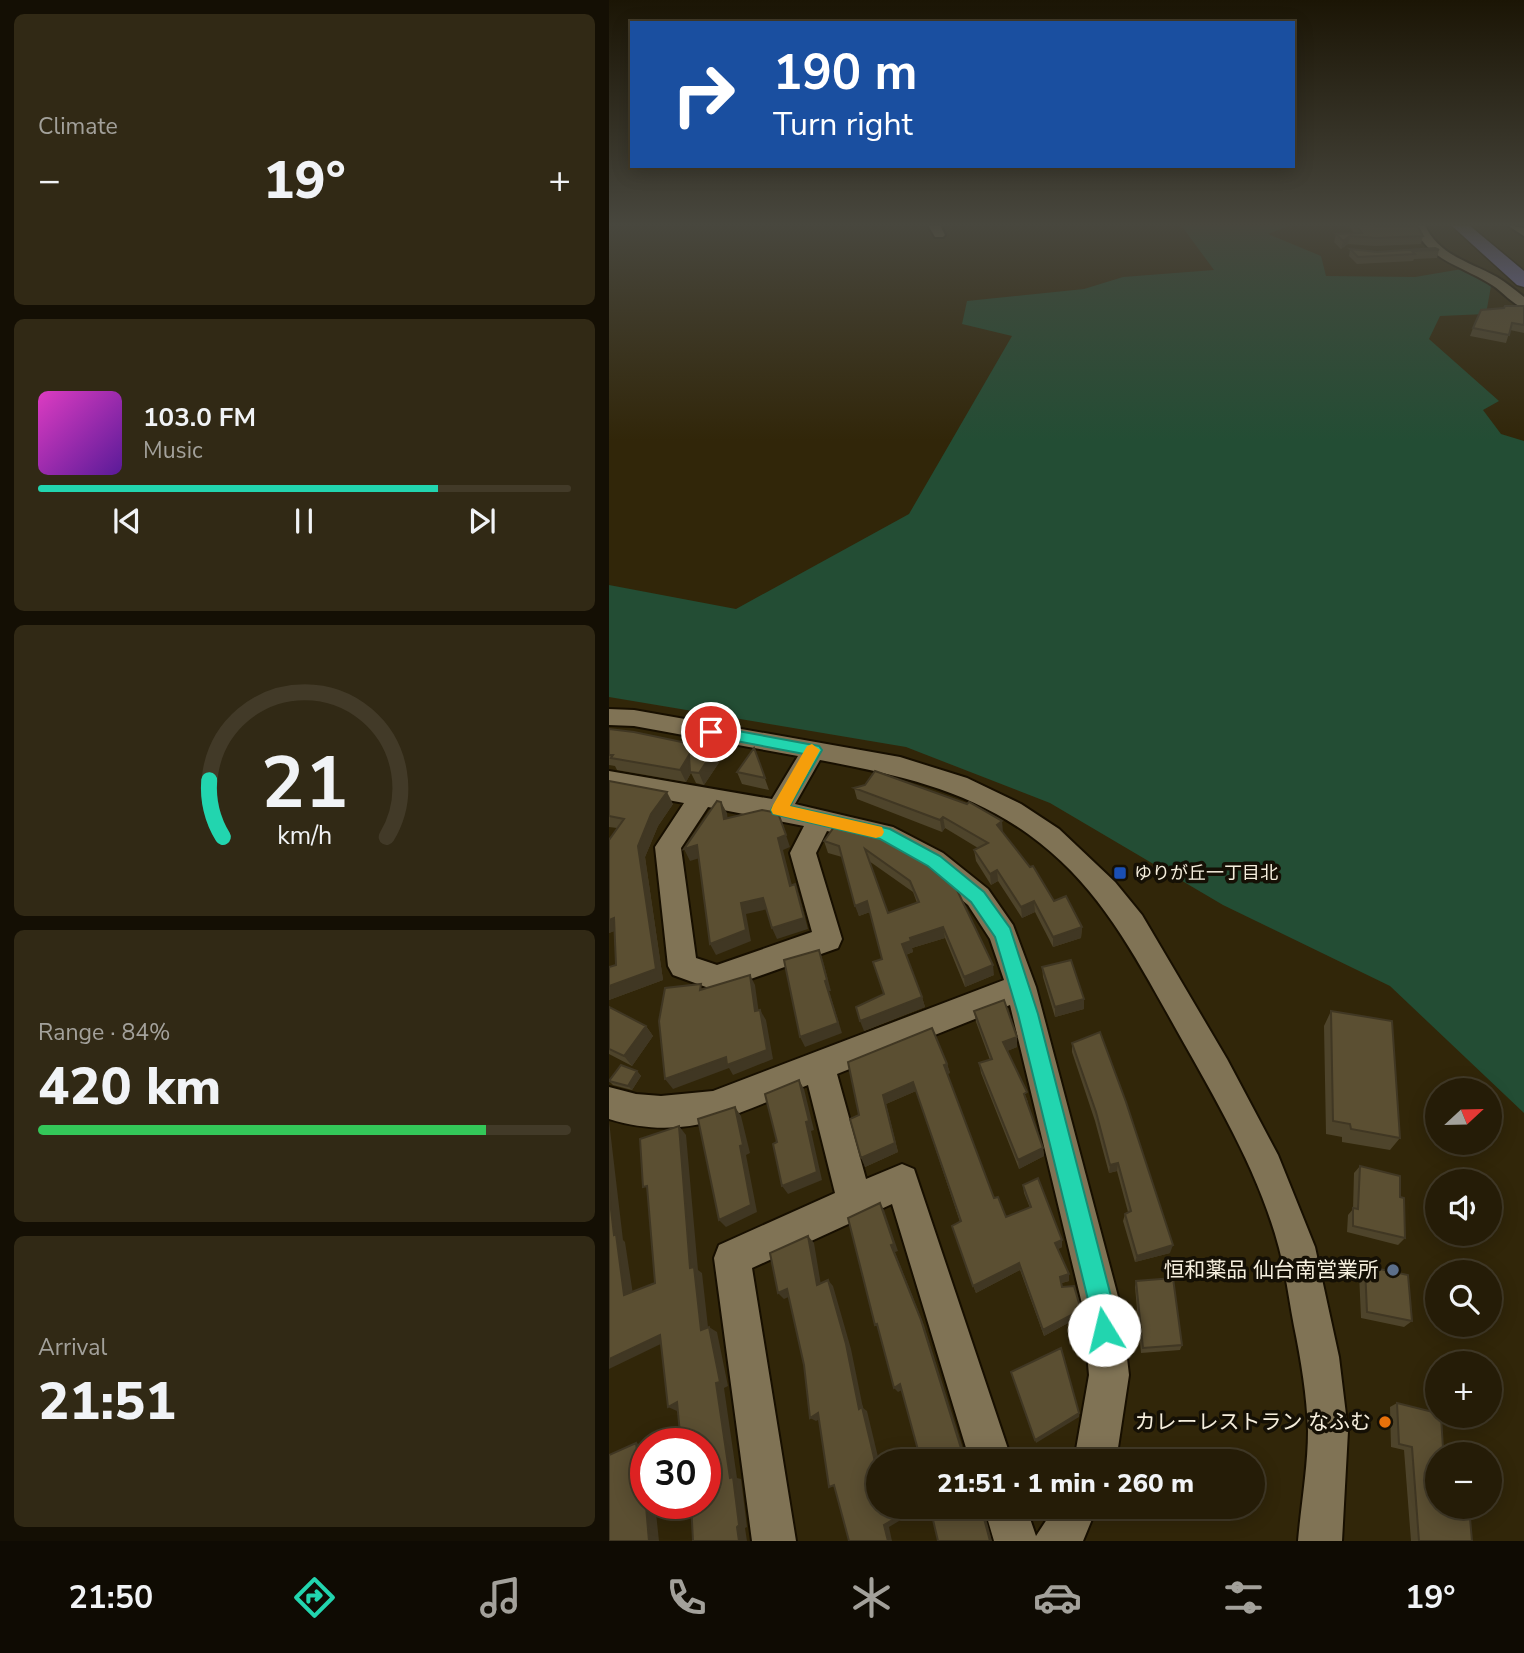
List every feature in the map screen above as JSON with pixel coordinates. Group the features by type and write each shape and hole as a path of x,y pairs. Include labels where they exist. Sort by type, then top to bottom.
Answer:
{"street":[{"path":"609,717 634,718 900,766 958,785 1012,811 1050,836 1105,890 1132,924 1216,1070 1266,1167 1297,1247 1320,1357 1328,1431 1320,1541"},
{"path":"779,810 814,750"},
{"path":"609,780 779,810 884,834 934,861 978,897 1003,934 1021,987 1102,1308 1109,1375 1097,1449"},
{"path":"702,796 668,847 683,967 717,978 828,939 803,853 820,819"},
{"path":"609,1103 629,1110 666,1114 713,1107 1021,987"},
{"path":"819,1065 855,1202"},
{"path":"774,1541 732,1258 902,1181 987,1449"},
{"path":"1009,1519 1016,1541"},
{"path":"1056,1541 1071,1519"}],"green space":[{"path":"1007,297 1489,297 1486,314 1440,316 1429,339 1499,401 1483,410 1501,434 1524,441 1524,1113 1502,1092 1502,1078 1487,1078 1390,986 1223,905 1050,803 906,747 609,697 609,585 736,609 909,514 1012,336 962,324 967,301"}],"building":[{"path":"1524,306 1524,325 1512,323 1509,335 1473,328 1481,310"},
{"path":"609,729 715,749 699,773 690,772 689,755 680,770 611,758 613,755 609,755"},
{"path":"754,748 760,764 765,778 737,772"},
{"path":"875,771 967,804 969,802 1002,821 997,825 1030,867 1033,866 1054,901 1066,896 1082,927 1053,937 1034,901 1021,907 997,870 990,874 974,850 988,843 943,817 940,820 854,788 865,785"},
{"path":"609,781 667,792 651,814 638,846 656,969 609,986 609,967 616,965 614,918 609,920 609,840 624,819 609,816"},
{"path":"717,801 721,802 724,819 762,810 778,813 786,835 778,838 790,886 795,884 804,918 772,928 763,898 741,903 746,930 710,944 697,845 684,849"},
{"path":"830,824 874,834 921,860 957,890 993,965 964,977 943,927 910,938 911,941 902,944 922,997 860,1021 856,1007 884,994 873,962 882,959 867,901 855,906 839,846 824,841 834,827","holes":["865,849 910,881 919,902 888,913"]},
{"path":"819,950 838,1023 800,1037 784,960"},
{"path":"1071,960 1084,999 1055,1007 1042,967"},
{"path":"750,975 755,1011 760,1010 767,1050 727,1065 726,1057 665,1079 659,1021 665,988 701,984 700,990"},
{"path":"1004,1000 1017,1037 1003,1042 1027,1092 1024,1094 1043,1148 1018,1160 979,1063 992,1059 974,1011"},
{"path":"609,1007 646,1026 624,1056 609,1049"},
{"path":"1331,1011 1392,1021 1400,1138 1351,1129 1350,1124 1333,1121"},
{"path":"932,1028 994,1198 998,1197 1006,1217 1031,1207 1023,1185 1038,1178 1062,1240 1055,1243 1069,1274 1060,1277 1062,1287 1074,1286 1081,1310 1043,1330 1019,1263 973,1286 952,1226 961,1221 913,1082 883,1095 895,1143 861,1158 850,1119 859,1115 848,1062"},
{"path":"1100,1032 1173,1245 1137,1256 1125,1214 1131,1211 1118,1163 1110,1165 1096,1112 1072,1043"},
{"path":"621,1065 637,1071 628,1086 609,1081"},
{"path":"799,1080 817,1172 782,1186 773,1144 777,1142 765,1094"},
{"path":"735,1107 751,1205 719,1220 698,1119"},
{"path":"679,1126 690,1268 694,1267 701,1330 709,1327 720,1382 716,1383 730,1478 733,1477 739,1541 693,1541 692,1519 721,1519 721,1428 679,1428 677,1402 668,1407 660,1335 609,1359 609,1192 624,1295 655,1283 640,1139"},
{"path":"1360,1166 1400,1176 1400,1197 1404,1198 1405,1238 1353,1226 1353,1208 1358,1209"},
{"path":"880,1203 894,1244 891,1245 921,1320 961,1449 918,1449 900,1384 894,1388 848,1218"},
{"path":"808,1236 817,1285 828,1280 846,1344 859,1409 862,1407 872,1449 866,1449 866,1519 894,1519 884,1525 888,1541 849,1541 834,1485 829,1487 818,1413 810,1418 804,1365 787,1289 778,1293 770,1253"},
{"path":"1365,1266 1408,1275 1412,1321 1367,1312"},
{"path":"1173,1278 1182,1345 1143,1348 1136,1281"},
{"path":"1061,1348 1079,1413 1035,1440 1011,1372"},
{"path":"1397,1403 1425,1410 1425,1428 1442,1428 1443,1442 1425,1442 1425,1519 1470,1519 1472,1541 1419,1541 1412,1447 1399,1444"},
{"path":"630,1446 630,1519 647,1519 649,1541 609,1541 609,1455"},
{"path":"933,1519 984,1519 990,1541 938,1541"}],"slow traffic":[{"path":"812,750 779,810 876,832"}],"place":[{"name":"ゆりが丘一丁目北","path":"1120,873"},
{"name":"恒和薬品 仙台南営業所","path":"1393,1270"},
{"name":"カレーレストラン なふむ","path":"1385,1422"}],"route":[{"path":"711,732 814,750 779,810 884,834 934,861 978,897 1003,934 1028,1014 1102,1308 1104,1330"}]}
